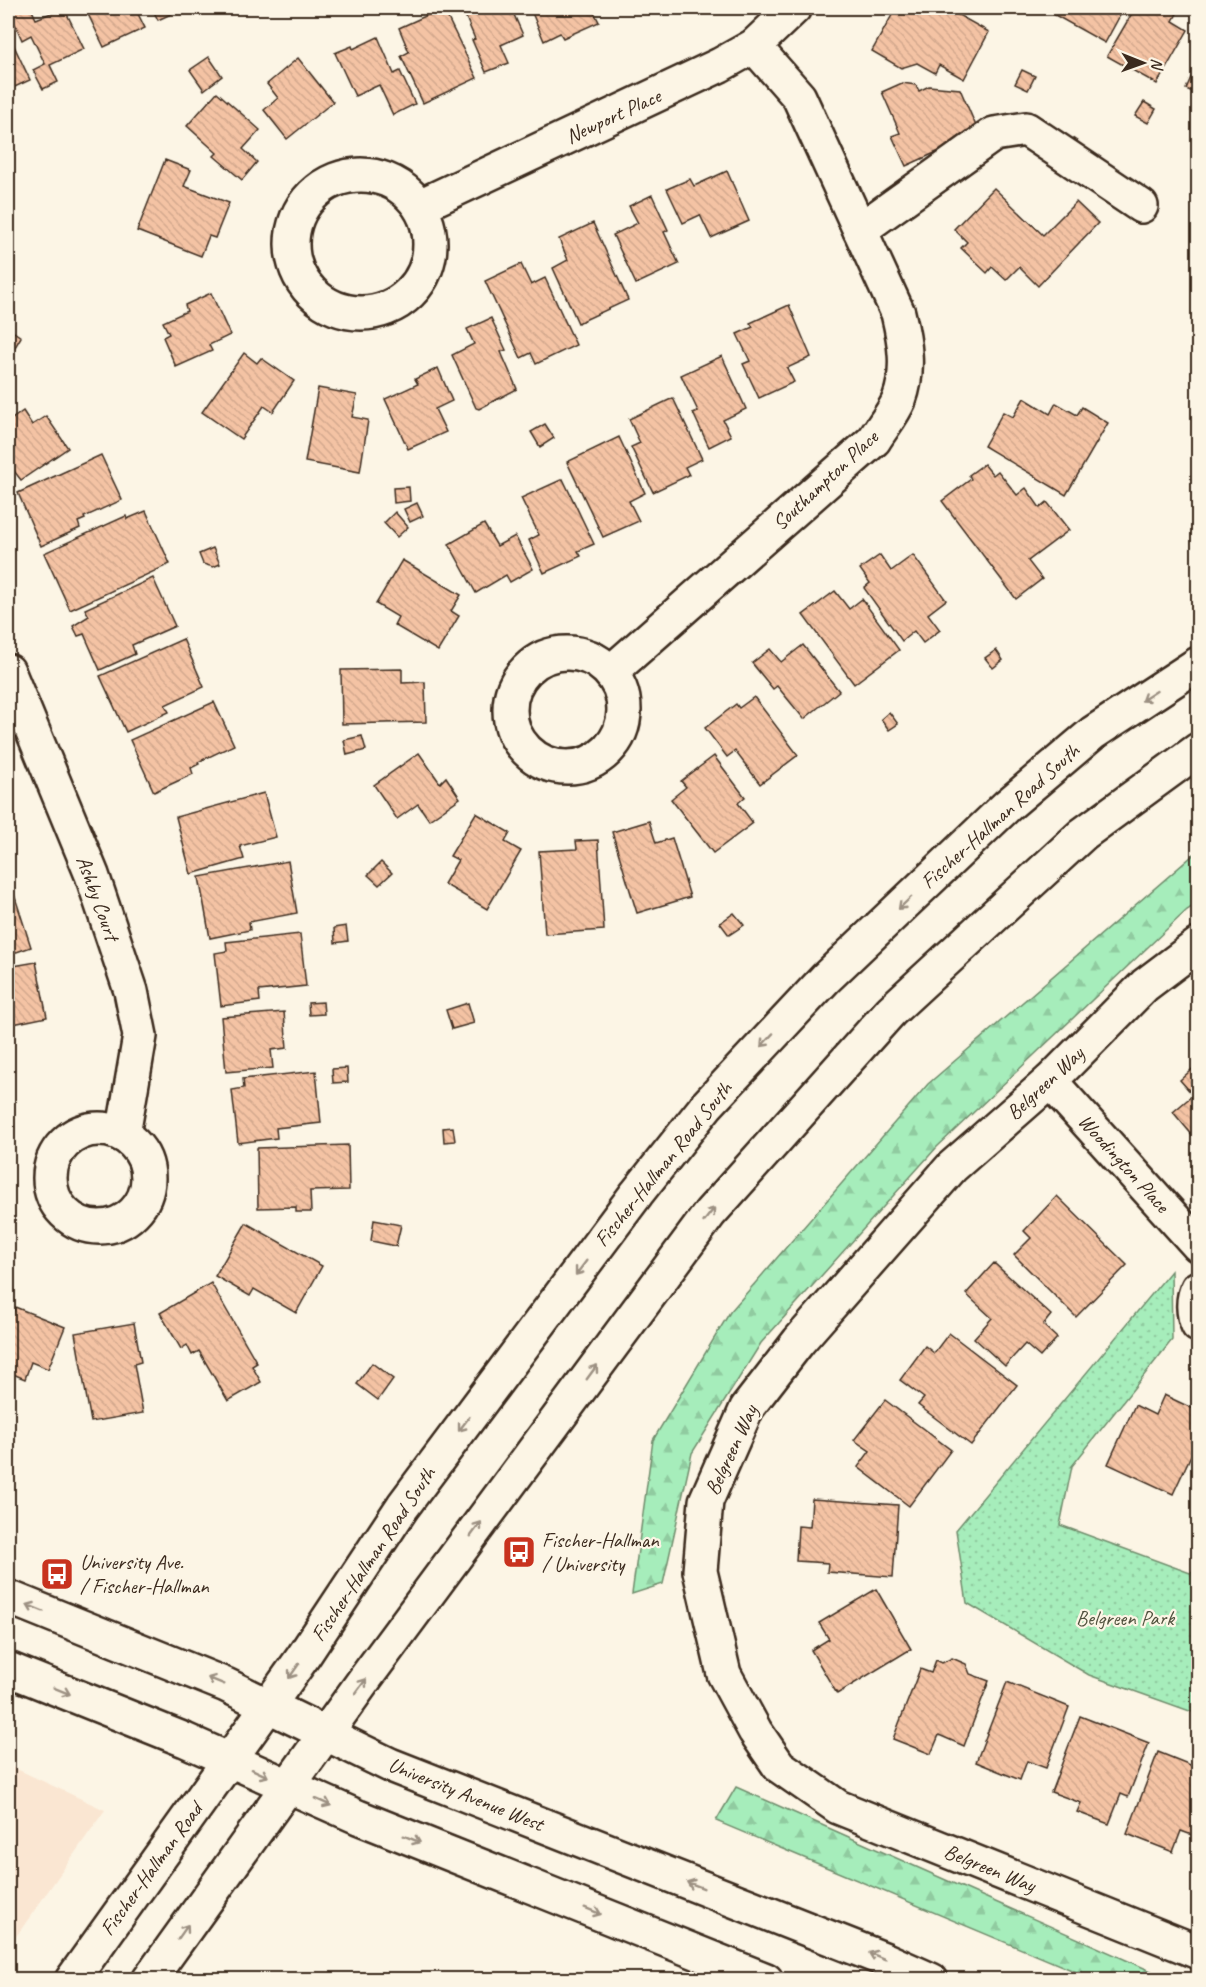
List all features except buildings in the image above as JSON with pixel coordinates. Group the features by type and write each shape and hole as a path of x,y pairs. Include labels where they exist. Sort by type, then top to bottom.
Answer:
{"main road":[{"name":"Newport Place","path":"420,206 720,65 754,46 794,8"},
{"name":"Southampton Place","path":"611,672 874,440 898,401 906,373 906,346 898,313 799,97 754,46"},
{"path":"860,230 994,134 1026,129 1141,206"},
{"path":"358,174 377,176 399,185 420,206 427,221 430,249 419,282 402,300 391,307 356,314 332,307 313,294 298,274 292,252 295,221 309,197 334,179 358,174"},
{"name":"Fischer-Hallman Road South","path":"231,1760 403,1506 706,1105 826,978 1008,805 1093,733 1198,664"},
{"name":"Ashby Court","path":"8,671 92,875 131,991 140,1036 123,1135"},
{"path":"149,1980 245,1843 289,1787 326,1733 718,1204 891,1011 1083,834 1198,750"},
{"name":"Belgreen Way","path":"1198,945 1145,985 1050,1081 952,1167 799,1341 747,1408 706,1501 700,1571 724,1674 755,1731 779,1766 838,1807 1198,1952"},
{"name":"Woodington Place","path":"1050,1081 1198,1245"},
{"path":"1198,1288 1195,1293 1194,1309 1198,1325"},
{"name":"University Avenue West","path":"8,1597 226,1685 390,1765 886,1960 931,1980"},
{"path":"8,1669 231,1760 358,1817 766,1980"},
{"name":"Fischer-Hallman Road","path":"72,1980 231,1760"}],"shaded area":[{"path":"8,1765 105,1810 8,1948"}],"green space":[{"path":"1198,851 1198,903 1187,910 937,1147 761,1343 692,1453 663,1584 632,1594 653,1440 730,1312 928,1084"},
{"name":"Belgreen Park","path":"1171,1271 1172,1340 1072,1466 1060,1525 1190,1573 1198,1571 1198,1714 1089,1675 967,1603 956,1530"},
{"path":"736,1787 1169,1979 1093,1979 716,1821"}],"place":[{"name":"Fischer-Hallman / University","path":"519,1552"},
{"name":"University Ave. / Fischer-Hallman","path":"57,1574"}]}
